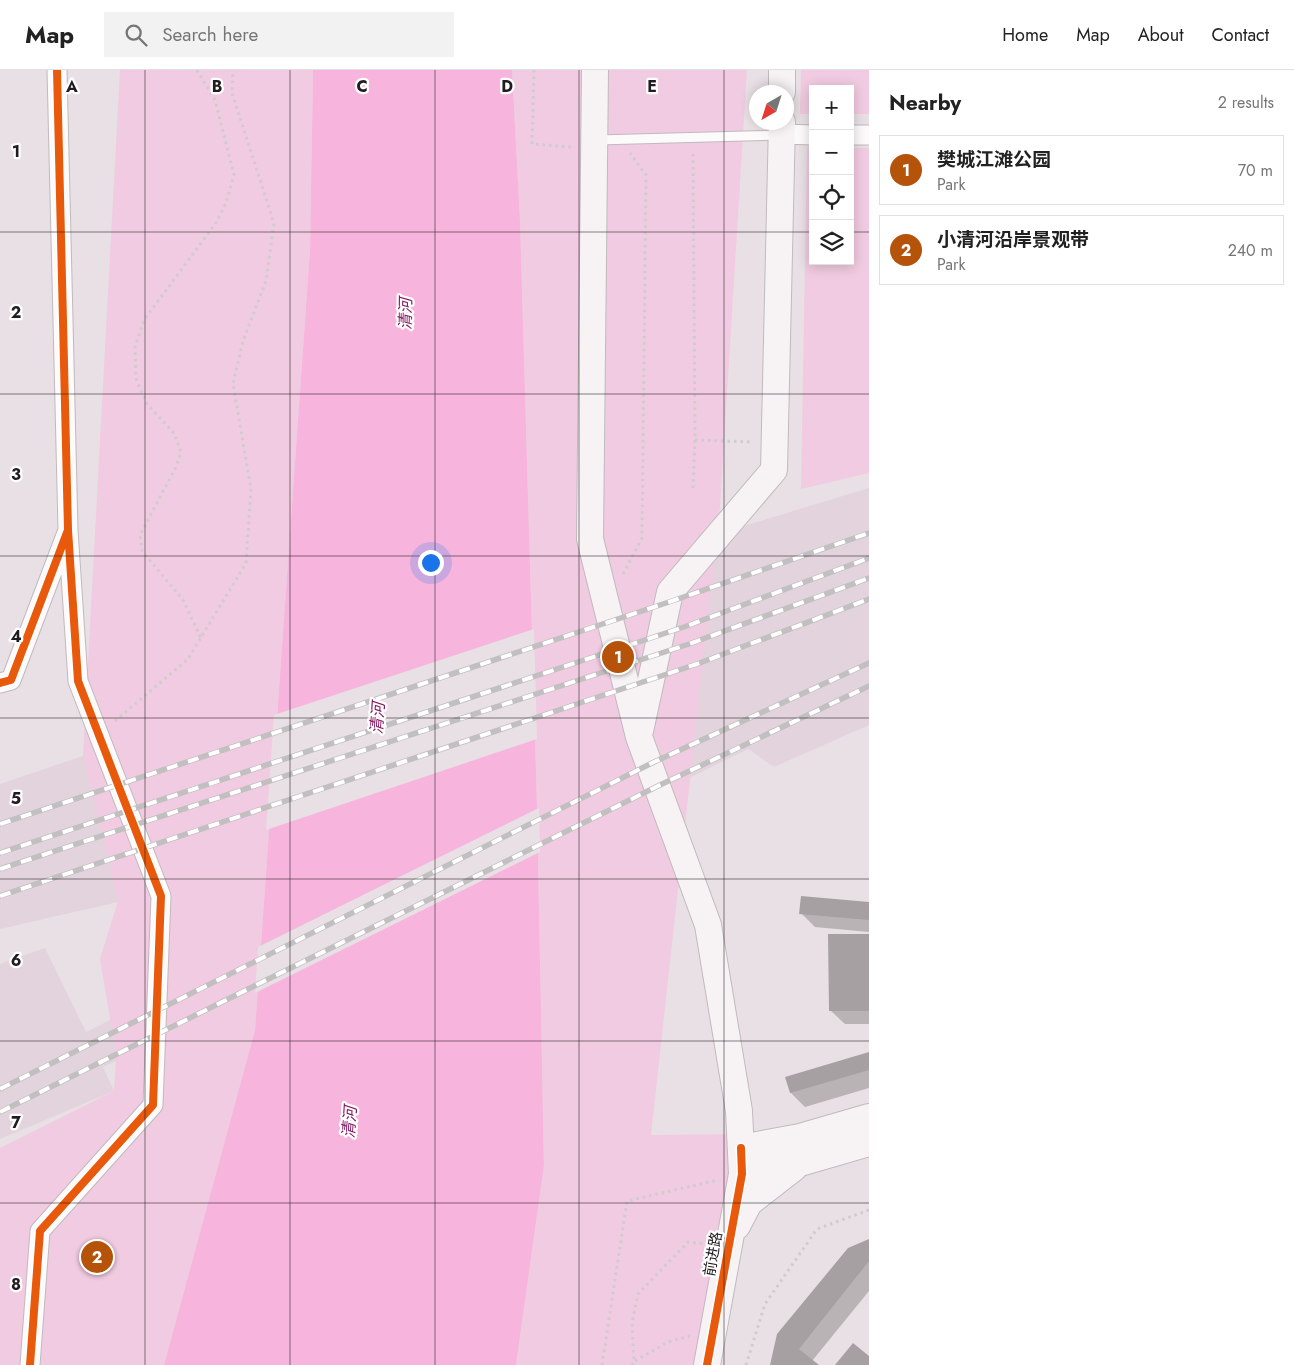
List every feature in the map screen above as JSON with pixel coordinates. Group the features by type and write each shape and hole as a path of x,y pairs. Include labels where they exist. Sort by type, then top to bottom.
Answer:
{"street":[{"path":"30,1365 40,1231 153,1105 161,896 78,681 68,530 57,70"},
{"name":"前进路","path":"594,70 602,143 590,540 639,737 708,925 739,1112 742,1174 707,1365"},
{"path":"782,70 782,85"},
{"path":"639,737 670,592 774,470 782,130"},
{"path":"792,130 809,133"},
{"path":"854,135 869,135"},
{"path":"0,683 11,680 68,530"},
{"path":"739,1112 762,1126 800,1138"},
{"path":"741,1148 800,1138 869,1117"},
{"path":"742,1174 800,1163 869,1143"},
{"path":"730,1243 749,1203 800,1163"}],"lane":[{"path":"602,143 762,130"}],"path":[{"path":"197,70 215,100 234,175 226,203 216,223 144,320 135,347 136,379 147,404 174,433 181,452 176,467 140,535 142,551 183,600 201,639"},
{"path":"99,735 188,659 246,563 252,489 233,384 243,341 266,281 274,223 232,93 233,70"},
{"path":"534,70 532,144 602,143 646,175 642,538 606,606"},
{"path":"693,137 695,440 693,488"},
{"path":"695,440 775,443"},
{"path":"602,1365 627,1201 742,1174"},
{"path":"746,1365 765,1304 817,1229 869,1210"},
{"path":"633,1363 632,1323 638,1294 688,1242 730,1243"},
{"path":"633,1363 652,1350 678,1338 696,1334 712,1336"}],"shaded area":[{"path":"120,70 313,70 310,250 255,1030 164,1365 0,1365 0,1148 114,1091 116,1054 100,959 118,901 83,756"},
{"path":"512,70 747,70 720,507 651,1135 740,1134 707,1365 516,1365 544,1165 537,807 520,220"},
{"path":"801,70 869,70 869,114 854,114 854,85 809,85 809,114 800,114"},
{"path":"807,147 809,147 809,265 854,265 854,148 869,148 869,473 801,489"},
{"path":"869,488 869,725 774,767 748,749 103,1067 114,1091 0,1139 0,964 45,948 86,1032 681,738 668,695 136,874 118,902 0,929 0,784 83,756 104,772 689,577 744,526"}],"water":[{"name":"清河","path":"313,70 512,70 520,220 537,807 544,1165 516,1365 164,1365 255,1030 310,250"}],"pier":[{"path":"534,629 537,739 266,830 274,715"},
{"path":"539,808 540,852 255,993 258,947"}],"building":[{"path":"801,896 869,902 869,920 799,914"},
{"path":"828,934 869,934 869,1011 829,1011"},
{"path":"869,1052 869,1070 790,1093 785,1077"},
{"path":"869,1239 869,1261 799,1349 819,1365 770,1365 777,1334 848,1248"},
{"path":"853,1343 869,1356 869,1365 835,1365"}],"railway":[{"path":"0,824 672,601 869,533"},
{"path":"0,853 684,627 869,558"},
{"path":"0,869 689,644 869,578"},
{"path":"0,896 697,664 869,599"},
{"path":"0,1089 654,762 869,663"},
{"path":"0,1112 662,784 869,686"}],"cycle path":[{"path":"0,683 11,680 68,530 57,70"},
{"path":"30,1365 40,1231 153,1105 161,896 78,681 68,530"},
{"path":"707,1365 742,1174 741,1148"}],"place":[{"name":"樊城江滩公园","path":"618,657"},
{"name":"小清河沿岸景观带","path":"97,1257"}]}
